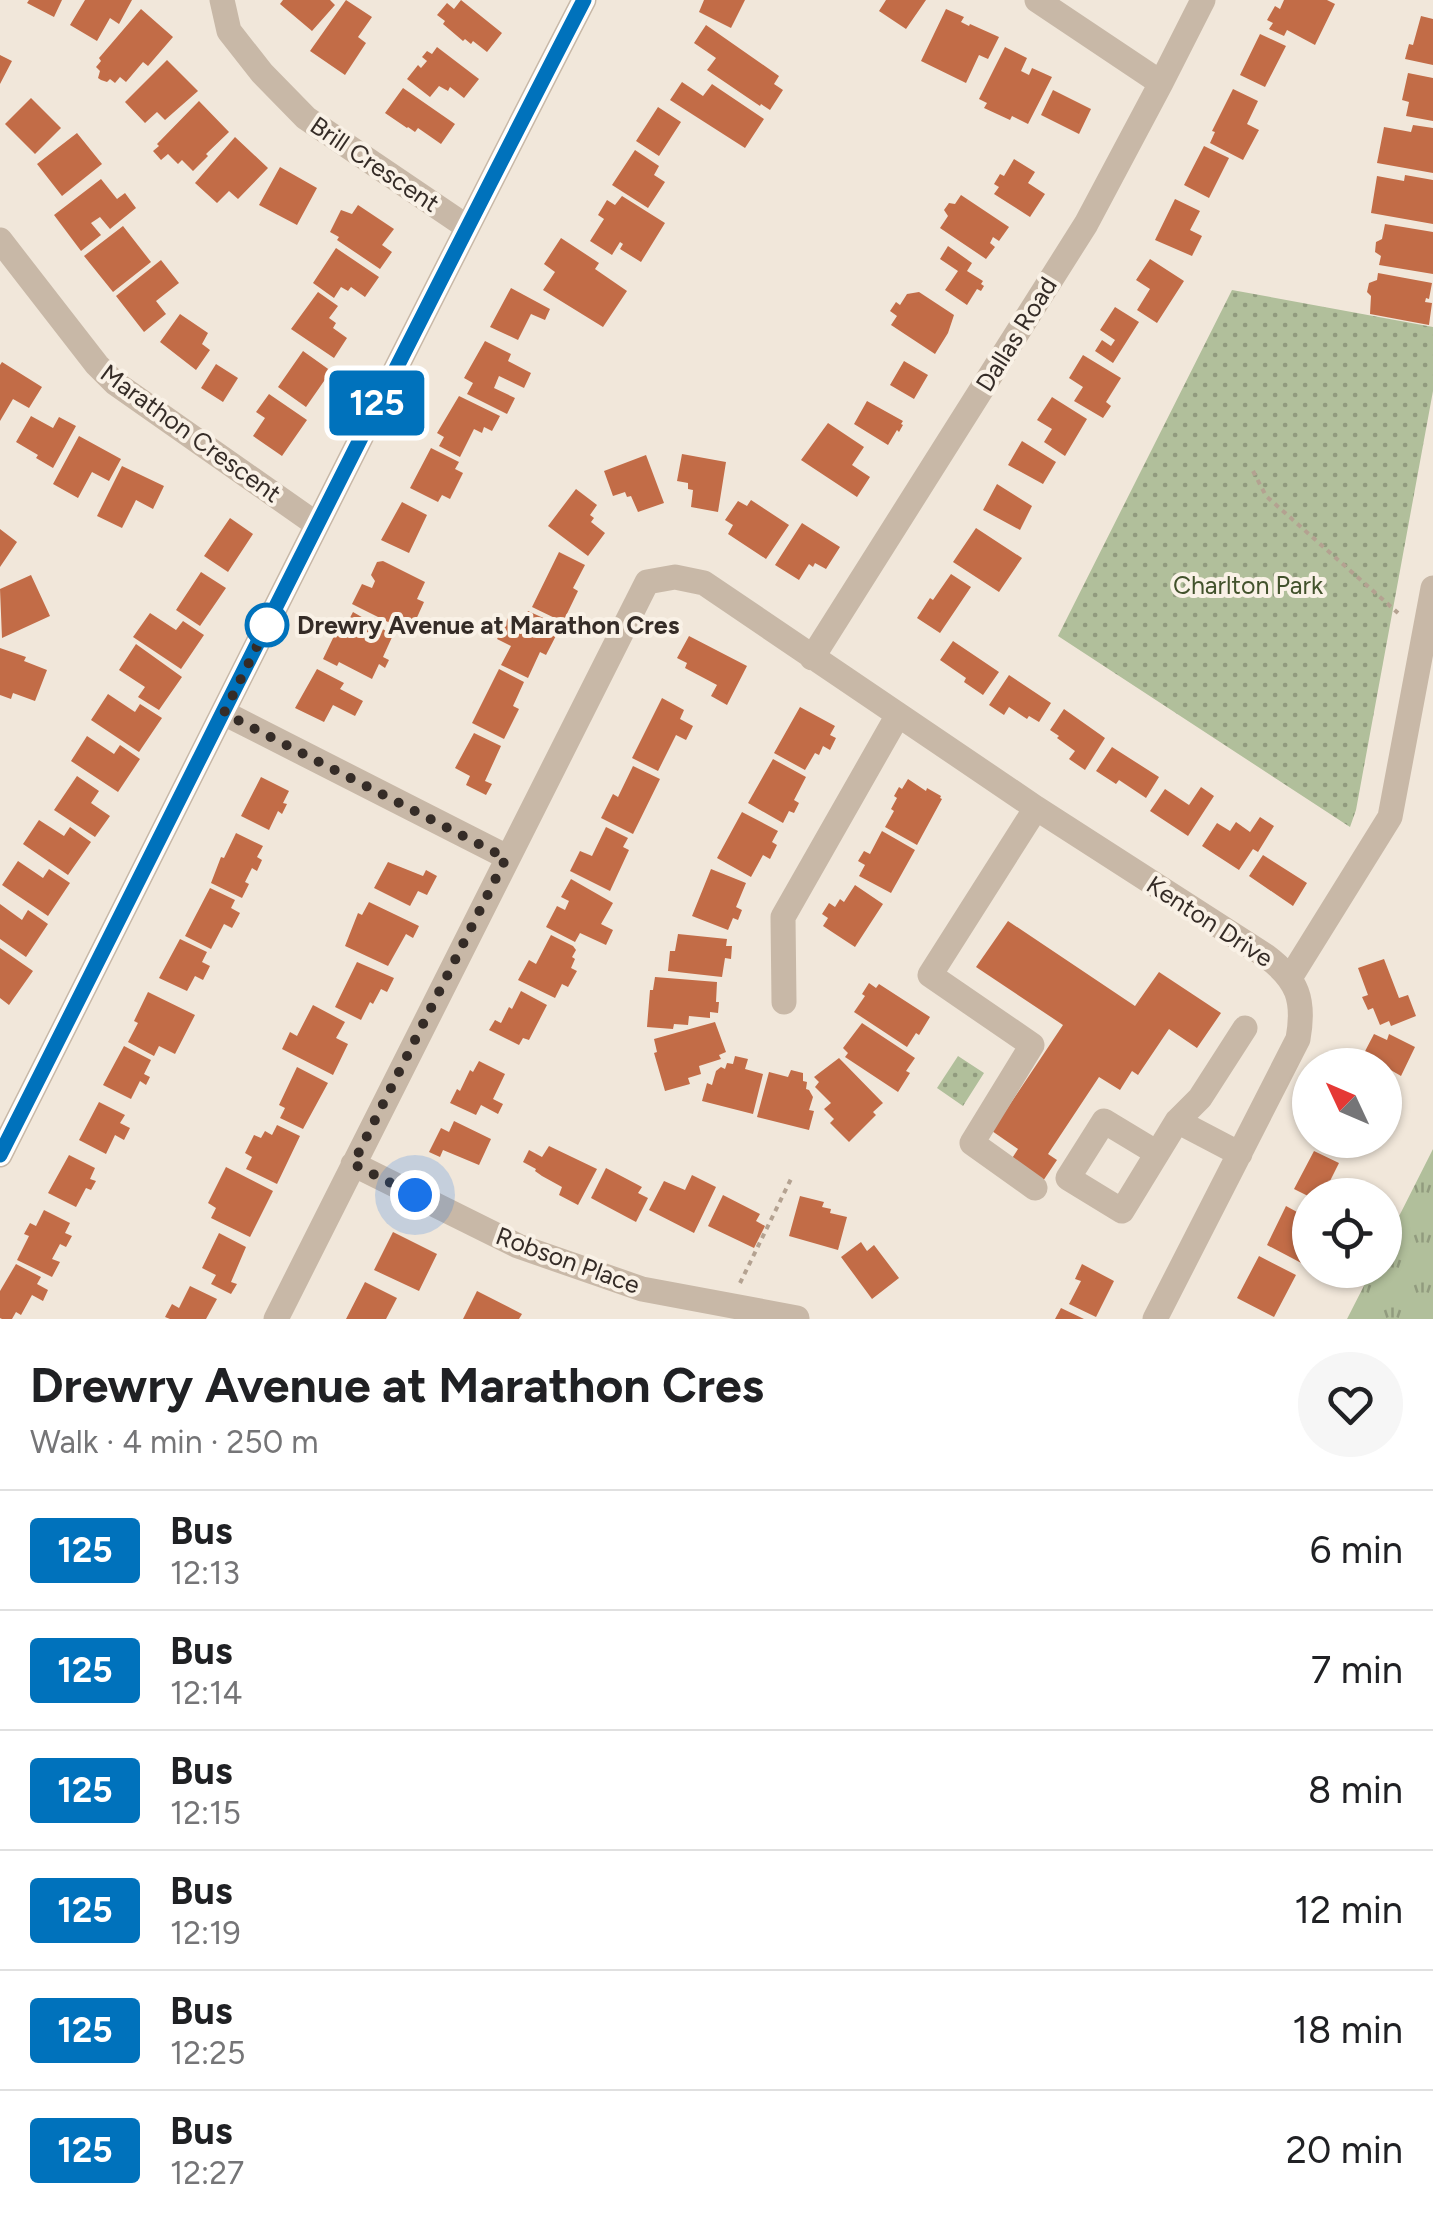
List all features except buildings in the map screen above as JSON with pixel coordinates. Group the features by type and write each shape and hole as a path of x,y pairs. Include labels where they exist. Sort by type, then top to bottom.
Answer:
{"street":[{"name":"Brill Crescent","path":"222,0 229,32 306,118 467,227"},
{"path":"0,1155 584,0"},
{"path":"1037,0 1161,84"},
{"name":"Dallas Road","path":"812,658 1086,224 1203,0"},
{"name":"Marathon Crescent","path":"0,240 96,366 316,524"},
{"name":"Kenton Drive","path":"506,858 647,582 675,577 704,582 1036,808 1266,956 1290,978 1300,997 1302,1020 1298,1039 1155,1319"},
{"path":"1290,978 1390,817 1433,588"},
{"path":"224,713 506,858 276,1319"},
{"path":"784,1002 783,917 898,715"},
{"path":"1035,1188 972,1143 1032,1045 930,975 1036,808"},
{"path":"1156,1153 1177,1121 1200,1098 1245,1028"},
{"path":"1177,1121 1240,1154"},
{"name":"Robson Place","path":"353,1164 518,1246 642,1288 797,1318"}],"path":[{"path":"1253,471 1266,496 1398,612"},
{"path":"729,1305 790,1180"}],"green space":[{"name":"Charlton Park","path":"1232,290 1433,327 1433,391 1350,827 1058,636"},
{"path":"958,1056 984,1073 963,1106 937,1088"},
{"path":"1433,1149 1433,1319 1347,1319 1363,1288 1402,1288 1402,1210"}],"bus line":[{"name":"125","path":"0,1155 584,0"}],"place":[{"name":"Drewry Avenue at Marathon Cres","path":"267,625"}],"route":[{"path":"267,625 270,620 224,713 506,858 353,1164 415,1195"}]}
